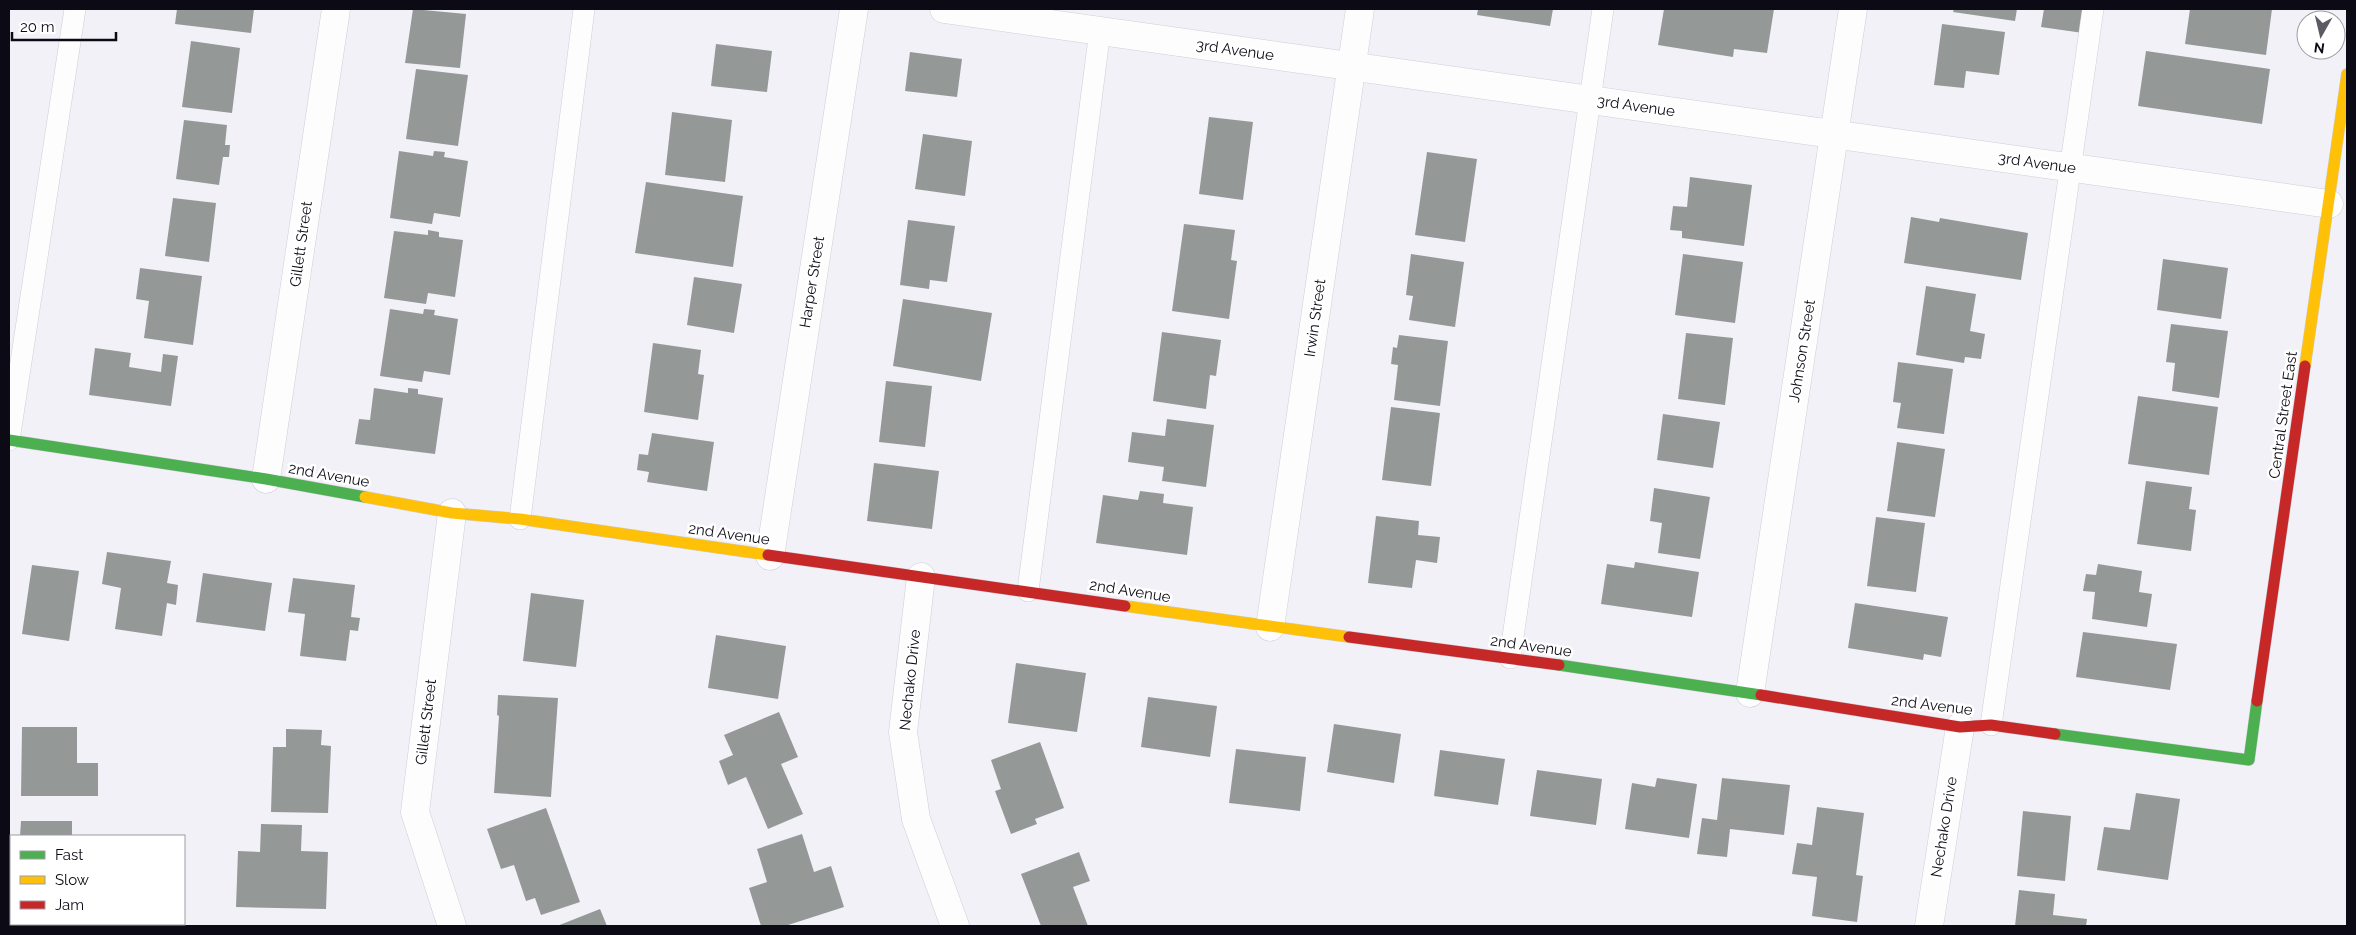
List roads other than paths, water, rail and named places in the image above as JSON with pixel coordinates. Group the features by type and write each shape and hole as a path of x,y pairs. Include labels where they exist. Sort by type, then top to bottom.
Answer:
{"street":[{"name":"Gillett Street","path":"266,479 336,9"},
{"name":"Harper Street","path":"770,556 854,9"},
{"name":"3rd Avenue","path":"944,9 1100,30 1352,68 2329,204"},
{"name":"Irwin Street","path":"1270,627 1360,9"},
{"name":"Johnson Street","path":"1750,693 1836,134 1853,9"},
{"name":"Central Street East","path":"2248,760 2347,74"},
{"name":"2nd Avenue","path":"9,440 266,479 452,512 520,519 1270,627 1510,658 1750,693 1960,727 1991,725 2248,760"},
{"name":"Gillett Street","path":"452,512 415,812 452,926"},
{"name":"Nechako Drive","path":"921,577 903,732 916,819 955,926"},
{"name":"Nechako Drive","path":"1929,926 1960,727"}],"lane":[{"path":"9,440 75,9"},
{"path":"520,519 584,9"},
{"path":"1510,658 1603,9"},
{"path":"1991,725 2072,168 2093,9"},
{"path":"1028,591 1100,30"}]}
